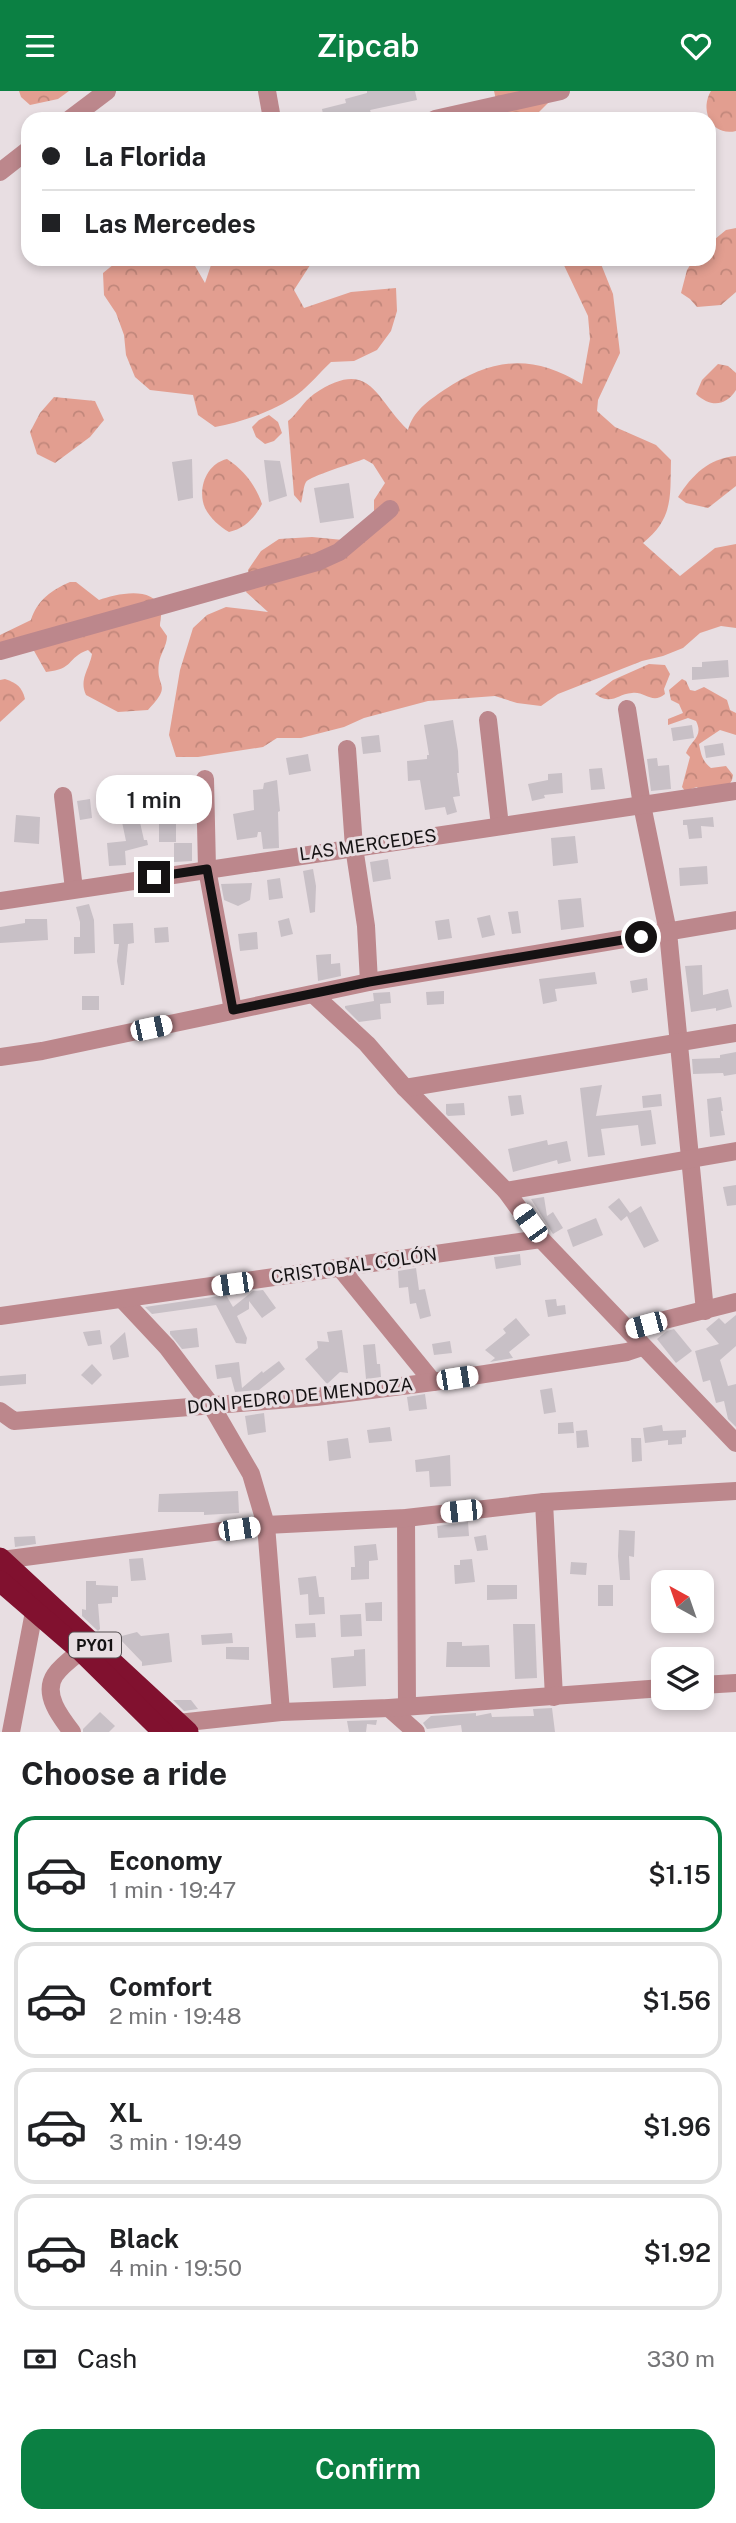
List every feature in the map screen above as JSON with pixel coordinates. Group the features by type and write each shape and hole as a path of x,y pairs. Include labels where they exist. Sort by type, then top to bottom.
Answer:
{"highway":[{"name":"PY01","path":"1,1566 34,1612 177,1729"},
{"name":"PY01","path":"1,1566 177,1729"}],"street":[{"path":"79,112 107,91"},
{"path":"267,91 271,112"},
{"path":"466,112 561,91"},
{"path":"0,171 21,155"},
{"path":"0,651 317,562 339,552 390,509"},
{"path":"627,709 642,805 668,932 681,1042 705,1311"},
{"path":"488,720 500,826"},
{"path":"347,749 354,847 366,926 369,982"},
{"path":"205,779 207,869 233,1010"},
{"name":"LAS MERCEDES","path":"0,901 736,791"},
{"path":"63,796 74,889"},
{"path":"0,1057 43,1051 369,982 736,920"},
{"path":"314,995 367,1044 405,1088 506,1191 541,1239 736,1443"},
{"path":"405,1088 736,1033"},
{"path":"506,1191 736,1151"},
{"name":"CRISTOBAL COLÓN","path":"0,1316 541,1239"},
{"path":"341,1269 433,1382"},
{"path":"122,1299 167,1347 211,1405 251,1474 266,1525 281,1713"},
{"path":"629,1329 736,1302"},
{"name":"DON PEDRO DE MENDOZA","path":"0,1411 14,1421 316,1397 433,1382 627,1352 642,1347"},
{"path":"1,1566 266,1525 406,1518 544,1502 736,1492"},
{"path":"544,1502 554,1697"},
{"path":"406,1518 398,1707 416,1732"},
{"path":"11,1732 34,1612"},
{"path":"72,1732 59,1715 51,1686 56,1673 80,1651"},
{"path":"714,1684 736,1683"},
{"path":"177,1729 281,1713 651,1689"}],"green space":[{"path":"19,91 69,91 58,99 30,105 21,97"},
{"path":"494,91 551,91 552,99 539,112 485,112 497,104"},
{"path":"711,91 736,91 736,131 728,132 716,127 716,112 707,112"},
{"path":"736,228 736,292 721,305 697,307 681,293 687,270 690,266 716,266 716,238 726,230"},
{"path":"112,266 195,266 205,283 211,266 309,266 294,290 304,308 351,292 396,288 397,311 391,331 377,350 354,361 331,362 302,390 279,406 247,419 215,427 198,415 193,395 150,390 135,377 126,355 124,335 116,313 104,295 103,273"},
{"path":"564,266 602,266 613,294 620,353 598,400 597,411 615,427 656,445 671,460 670,495 665,515 653,534 643,543 680,576 715,548 736,544 736,628 721,626 700,633 683,648 558,694 541,706 517,703 495,696 428,701 301,738 277,738 263,747 198,757 176,757 169,735 180,670 193,628 207,615 226,607 268,612 246,592 250,581 248,570 261,551 279,539 312,537 343,540 361,528 374,511 374,500 385,483 373,464 364,459 309,479 305,484 301,503 294,495 288,421 314,394 333,383 348,379 370,386 408,430 417,412 432,398 462,379 495,366 512,363 546,367 582,384 590,339 588,316"},
{"path":"718,364 728,366 736,373 736,390 727,400 712,403 696,394 702,380"},
{"path":"54,397 95,401 104,420 90,437 55,463 37,454 30,432 40,413"},
{"path":"269,415 278,422 282,433 274,441 265,444 256,437 252,427"},
{"path":"736,456 736,486 708,508 686,503 678,497 689,482 709,464"},
{"path":"227,459 249,479 262,504 248,522 229,532 207,512 202,493 209,472"},
{"path":"70,582 76,582 99,600 133,593 157,601 161,609 160,626 167,636 158,671 162,690 148,710 118,712 86,695 84,679 92,654 88,650 76,656 66,666 46,672 29,642 0,650 0,635 31,620 46,596"},
{"path":"649,664 665,665 670,674 664,689 665,694 660,697 652,698 632,693 606,699 595,694 613,680"},
{"path":"5,679 18,686 25,699 0,722 0,680"},
{"path":"682,679 690,690 704,687 727,700 730,710 736,713 736,735 720,730 699,744 702,757 711,768 726,766 733,775 729,785 700,791 697,787 685,791 682,787 690,757 686,753 699,731 696,721 688,718 668,725 668,719 683,713 679,704 671,700 669,690"}],"building":[{"path":"415,91 417,100 370,110 371,112 323,112 322,109 346,103 345,99 367,93"},
{"path":"192,459 193,498 178,501 172,462"},
{"path":"264,460 280,461 287,496 269,502"},
{"path":"349,483 354,518 320,523 314,488"},
{"path":"728,660 729,677 692,680 692,667 702,667 702,662"},
{"path":"453,720 458,751 460,796 453,797 457,812 447,815 445,807 425,810 420,780 408,781 407,761 427,759 429,755 424,725"},
{"path":"692,725 694,738 673,741 671,728"},
{"path":"379,735 381,752 363,754 361,737"},
{"path":"723,743 725,755 706,758 704,746"},
{"path":"308,754 311,771 289,775 286,758"},
{"path":"657,758 658,766 669,765 671,789 651,791 647,759"},
{"path":"602,768 605,789 591,790 589,769"},
{"path":"562,773 563,793 544,795 545,798 532,801 528,784 548,780 548,774"},
{"path":"277,780 279,848 263,849 261,832 258,832 257,837 237,840 233,814 254,810 253,790 263,789 264,783"},
{"path":"90,799 92,818 80,820 77,801"},
{"path":"16,815 40,817 39,844 14,842"},
{"path":"713,817 714,827 701,826 702,838 689,839 687,825 683,825 683,820"},
{"path":"139,818 144,840 147,840 148,845 125,851 126,865 109,866 107,843 126,841 122,822"},
{"path":"159,822 176,822 176,842 159,842"},
{"path":"575,836 578,863 553,866 551,838"},
{"path":"174,843 192,843 192,861 174,862"},
{"path":"388,859 391,879 373,882 370,862"},
{"path":"707,866 708,884 680,886 679,868"},
{"path":"313,869 316,886 315,912 310,913 303,871"},
{"path":"280,878 283,898 269,900 267,880"},
{"path":"252,883 250,900 238,906 224,900 221,884"},
{"path":"581,898 584,927 561,930 558,900"},
{"path":"89,904 94,920 95,953 74,954 74,937 80,937 76,907"},
{"path":"518,911 521,933 512,934 508,912"},
{"path":"490,915 495,935 482,938 477,918"},
{"path":"289,918 293,934 281,937 278,921"},
{"path":"25,919 47,919 48,940 0,943 0,927 25,923"},
{"path":"449,919 452,938 438,940 435,921"},
{"path":"133,923 134,943 128,944 124,985 121,985 117,961 119,944 114,944 113,924"},
{"path":"168,927 169,942 155,943 154,928"},
{"path":"257,932 258,949 240,951 238,934"},
{"path":"331,954 331,964 340,963 341,976 318,981 316,955"},
{"path":"702,965 703,995 728,989 732,1007 691,1012 685,966"},
{"path":"595,972 597,984 555,989 557,1001 543,1004 539,979"},
{"path":"647,978 648,990 632,993 630,981"},
{"path":"444,991 444,1004 427,1005 426,992"},
{"path":"390,992 391,1003 380,1004 381,1019 359,1022 345,1008 374,1001 373,993"},
{"path":"82,996 99,996 99,1010 82,1010"},
{"path":"736,1052 736,1074 693,1074 692,1059 720,1058 720,1055"},
{"path":"602,1085 596,1116 651,1110 656,1144 641,1146 638,1125 601,1129 605,1155 588,1157 580,1088"},
{"path":"661,1094 662,1106 643,1108 642,1096"},
{"path":"521,1095 524,1114 511,1116 508,1096"},
{"path":"721,1097 725,1135 710,1137 707,1099"},
{"path":"464,1103 465,1115 446,1114 446,1104"},
{"path":"547,1140 548,1145 567,1141 571,1161 558,1164 557,1160 513,1172 508,1149"},
{"path":"736,1185 736,1205 727,1206 723,1187"},
{"path":"544,1197 547,1216 553,1212 563,1228 553,1234 531,1199"},
{"path":"619,1198 630,1213 641,1206 659,1241 644,1248 627,1216 621,1221 608,1207"},
{"path":"596,1218 603,1235 573,1247 567,1230"},
{"path":"520,1254 521,1265 496,1269 494,1257"},
{"path":"416,1268 419,1290 425,1289 431,1316 420,1319 416,1303 410,1304 408,1287 399,1288 398,1271"},
{"path":"263,1290 276,1308 262,1318 249,1301 249,1309 237,1316 247,1338 246,1344 236,1343 216,1305 152,1314 145,1307 226,1295 233,1307 253,1291"},
{"path":"556,1299 557,1306 565,1305 566,1314 548,1317 545,1300"},
{"path":"736,1315 736,1346 720,1360 728,1386 736,1384 736,1427 728,1419 724,1401 716,1403 710,1380 703,1382 695,1351 719,1344 706,1329 719,1318 725,1324"},
{"path":"516,1318 530,1335 509,1352 513,1358 490,1362 495,1358 485,1350 506,1333 503,1329"},
{"path":"197,1328 199,1347 182,1349 170,1334 170,1331"},
{"path":"674,1329 692,1351 676,1363 657,1339"},
{"path":"100,1330 102,1344 88,1346 83,1332"},
{"path":"342,1330 348,1373 340,1372 327,1384 305,1359 318,1348 317,1341 329,1342 327,1332"},
{"path":"125,1332 129,1357 113,1360 110,1346"},
{"path":"450,1341 452,1353 434,1355 432,1344"},
{"path":"375,1344 381,1377 366,1379 363,1345"},
{"path":"279,1361 285,1369 259,1390 235,1392 231,1377 217,1379 215,1365 239,1362 242,1388"},
{"path":"92,1364 102,1375 92,1385 81,1375"},
{"path":"26,1374 26,1384 0,1386 0,1376"},
{"path":"552,1388 556,1412 544,1414 540,1390"},
{"path":"425,1394 427,1409 409,1411 407,1397"},
{"path":"264,1413 266,1432 248,1435 245,1416"},
{"path":"573,1422 574,1433 558,1434 558,1423"},
{"path":"662,1425 663,1431 686,1430 682,1444 668,1445 668,1440 645,1443 643,1428"},
{"path":"390,1427 392,1441 369,1443 367,1430"},
{"path":"587,1430 589,1447 577,1448 576,1431"},
{"path":"348,1438 351,1458 329,1461 327,1441"},
{"path":"631,1438 641,1438 642,1461 632,1462"},
{"path":"450,1455 451,1486 430,1487 429,1471 416,1472 415,1460"},
{"path":"238,1491 239,1513 204,1515 204,1512 158,1512 159,1494"},
{"path":"468,1522 469,1536 438,1538 437,1526"},
{"path":"619,1530 635,1531 634,1557 629,1556 630,1580 620,1580"},
{"path":"486,1535 488,1550 477,1551 474,1537"},
{"path":"35,1536 36,1544 15,1547 14,1537"},
{"path":"376,1544 378,1560 369,1561 369,1579 351,1580 351,1567 355,1567 354,1546"},
{"path":"143,1558 146,1580 131,1581 129,1559"},
{"path":"472,1559 475,1582 455,1584 454,1565 460,1565 460,1560"},
{"path":"571,1562 587,1563 586,1575 570,1574"},
{"path":"316,1576 319,1597 324,1597 325,1614 309,1615 308,1594 300,1595 298,1578"},
{"path":"86,1581 96,1581 96,1585 118,1586 118,1597 112,1597 112,1603 98,1604 98,1631 82,1616 82,1609 86,1610"},
{"path":"487,1585 517,1585 517,1599 487,1600"},
{"path":"598,1585 613,1585 613,1606 598,1606"},
{"path":"382,1602 382,1621 366,1621 365,1603"},
{"path":"361,1614 362,1636 341,1637 340,1615"},
{"path":"315,1623 316,1637 296,1638 295,1624"},
{"path":"513,1624 535,1624 537,1678 515,1679"},
{"path":"137,1632 141,1636 169,1633 172,1662 142,1666 142,1662 118,1637"},
{"path":"232,1633 233,1643 202,1645 201,1635"},
{"path":"447,1642 462,1642 462,1646 489,1645 490,1667 446,1667"},
{"path":"226,1647 249,1647 249,1660 226,1659"},
{"path":"365,1649 366,1686 333,1688 331,1658 354,1656 354,1650"},
{"path":"173,1700 191,1700 198,1709 184,1711"},
{"path":"552,1708 555,1732 462,1732 461,1725 427,1729 423,1723 431,1716 476,1713 476,1716 491,1713 492,1717 534,1716 533,1709"},
{"path":"100,1712 115,1726 109,1732 83,1732 83,1729"},
{"path":"377,1720 376,1725 367,1724 366,1732 349,1732 347,1721"}],"route":[{"path":"154,877 207,869 233,1010 369,982 641,937"}]}
